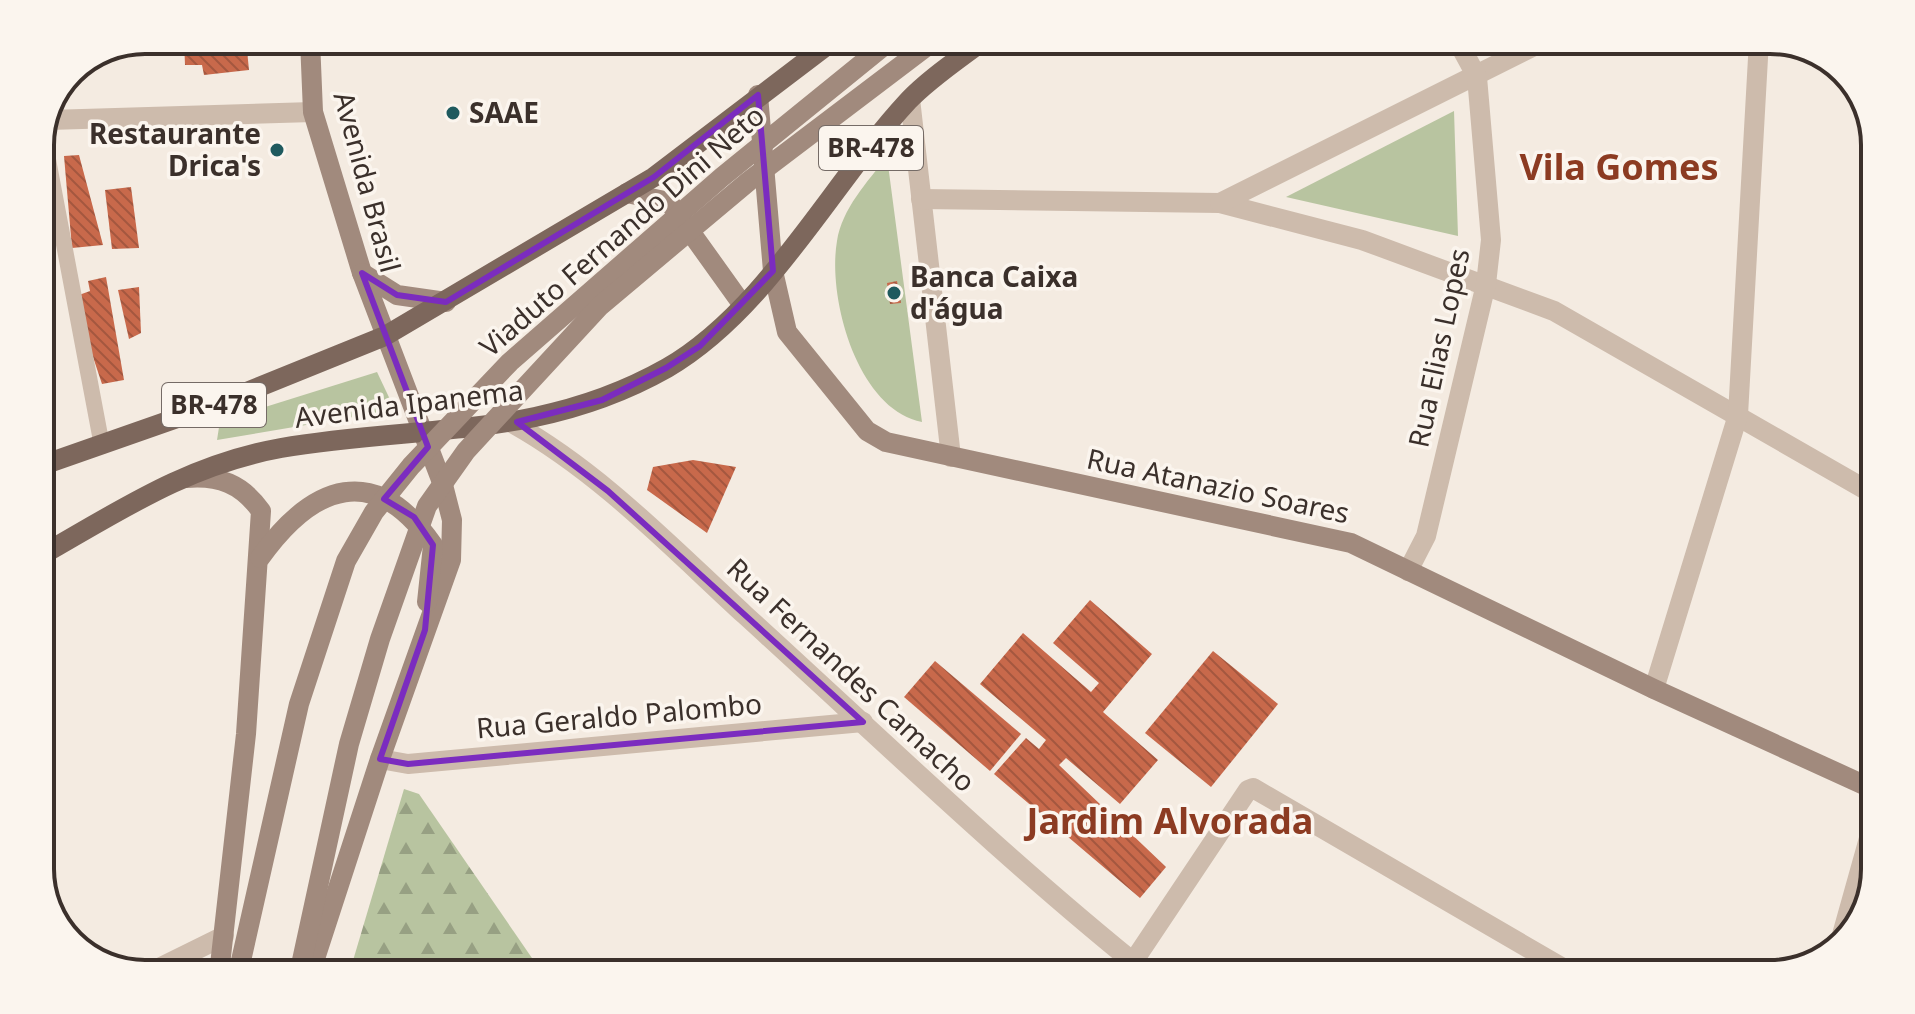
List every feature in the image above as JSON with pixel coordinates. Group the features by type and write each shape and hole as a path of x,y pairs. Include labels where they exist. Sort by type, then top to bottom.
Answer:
{"main road":[{"name":"Avenida Brasil","path":"311,54 313,112 362,273 452,520 451,560 425,630"},
{"name":"BR-478","path":"54,461 102,446 385,336 654,177 815,54"},
{"name":"Viaduto Fernando Dini Neto","path":"241,960 307,678 346,561 374,512 411,466 510,362 722,177 874,54"},
{"name":"Viaduto Fernando Dini Neto","path":"302,960 349,744 380,639 427,506 466,451 600,306 749,181 917,54"},
{"name":"Avenida Ipanema","path":"174,479 280,448 512,423 602,400 666,368 700,346 742,304 773,271 910,99 966,54"},
{"name":"Rua Atanazio Soares","path":"758,95 773,271 787,332 867,431 886,442 1351,543 1654,689 1861,784"},
{"path":"627,193 669,202 742,304"},
{"path":"362,273 397,295 446,302"},
{"path":"174,479 207,476 224,479 251,497 261,511 260,558 221,960"},
{"name":"BR-478","path":"54,548 174,479"},
{"path":"260,558 291,520 329,493 349,489 388,500 414,517 433,545 425,630 315,960"}],"street":[{"name":"Rua Elias Lopes","path":"1408,571 1426,536 1486,284 1491,240 1477,77 1465,54"},
{"path":"1220,203 1520,54"},
{"path":"1654,689 1738,415 1758,54"},
{"path":"910,99 951,457"},
{"path":"57,120 313,112"},
{"path":"921,199 1220,203 1362,240 1554,311 1861,487"},
{"name":"Rua Fernandes Camacho","path":"512,423 542,440 608,491 970,821 1132,960"},
{"name":"Rua Geraldo Palombo","path":"380,759 408,764 863,722"},
{"path":"1146,960 1248,790 1253,788 1549,960"},
{"path":"1846,919 1861,867"},
{"path":"175,960 224,936"}],"lane":[{"path":"54,191 102,446"}],"highlighted area":[{"path":"758,95 773,271 700,346 666,368 602,400 517,422 608,491 863,722 408,764 380,759 425,630 433,545 414,517 384,499 428,447 362,273 397,295 446,302 654,177"}],"green space":[{"path":"1454,111 1458,236 1286,197"},
{"path":"887,157 922,422 900,413 880,397 864,375 852,349 837,292 837,241 844,218 856,196"},
{"path":"377,372 395,410 217,440 220,421"},
{"path":"404,789 419,794 533,960 353,960"}],"building":[{"path":"185,54 247,54 249,70 204,75 202,65 185,65"},
{"path":"79,155 103,245 72,248 64,156"},
{"path":"131,187 139,248 112,249 105,190"},
{"path":"106,277 124,380 102,384 90,348 79,295 90,291 88,281"},
{"name":"Banca Caixa d'água","path":"897,281 901,303 890,304 887,283"},
{"path":"139,287 141,333 129,339 118,290"},
{"path":"693,460 736,467 707,533 647,490 653,467"},
{"path":"1090,600 1152,654 1103,712 1158,760 1120,804 1066,758 1059,765 1166,867 1140,898 994,774 1026,738 1039,749 1046,740 980,684 1023,633 1091,692 1099,683 1053,643"},
{"path":"1213,651 1278,704 1211,787 1145,733"},
{"path":"935,661 1021,734 990,771 904,697"}],"place":[{"name":"SAAE","path":"453,113"},
{"name":"Restaurante Drica's","path":"277,150"},
{"name":"Banca Caixa d'água","path":"894,293"}],"district":[{"name":"Vila Gomes","path":"1619,167"},
{"name":"Jardim Alvorada","path":"1170,821"}]}
